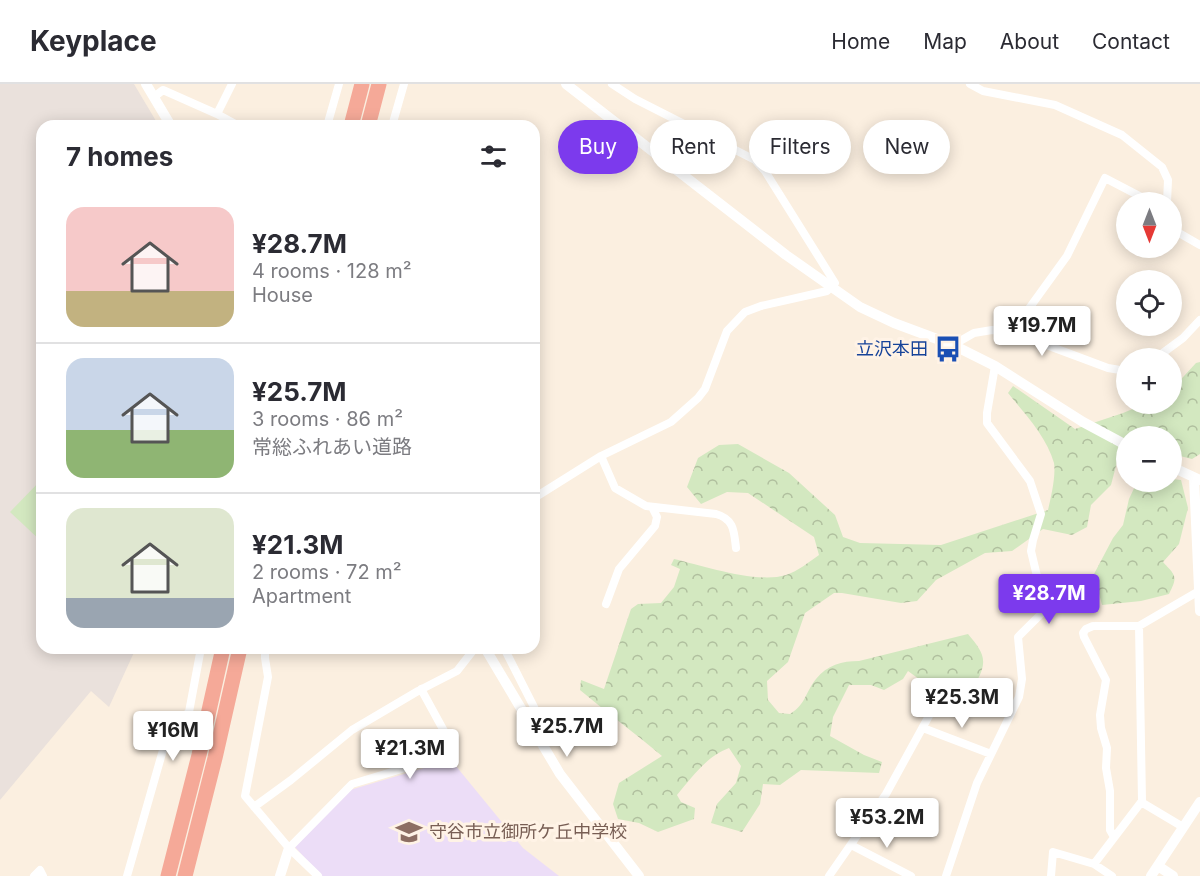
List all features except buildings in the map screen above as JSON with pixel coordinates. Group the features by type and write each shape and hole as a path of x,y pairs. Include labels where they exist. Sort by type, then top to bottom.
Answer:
{"highway":[{"path":"353,120 362,84"},
{"path":"370,120 379,84"},
{"path":"168,876 222,654"},
{"path":"185,876 239,654"}],"street":[{"path":"146,84 167,120"},
{"path":"217,114 232,84"},
{"path":"329,120 339,84"},
{"path":"394,120 404,84"},
{"path":"566,84 786,255 857,305 875,315 952,345 995,366 1083,422 1116,440"},
{"path":"540,494 601,456 671,422 698,398 705,389 727,331 745,312 761,306 827,291 835,284 765,171 755,160 612,84"},
{"path":"970,84 983,91 1055,105 1122,135 1162,167 1168,180 1167,192"},
{"path":"154,97 163,90 228,120"},
{"path":"1012,332 1067,256 1106,178 1132,192"},
{"path":"1182,235 1200,245"},
{"path":"1170,348 1200,320"},
{"path":"952,345 974,333 992,330 1012,332 1108,368 1116,369"},
{"path":"946,876 977,783 1019,697 1022,679 1018,637 1041,614 1042,597 1032,551 1041,514 1030,481 987,423 995,366"},
{"path":"601,456 615,488 646,506 725,517 731,523 736,548"},
{"path":"1182,470 1198,477 1200,611"},
{"path":"606,604 619,569 655,526 657,517 652,507"},
{"path":"1114,837 1110,830 1107,748 1100,715 1106,680 1083,633 1093,626 1139,626 1199,591"},
{"path":"1094,864 1141,802 1139,626"},
{"path":"127,876 169,729 189,712 200,654"},
{"path":"265,654 268,677 244,796 289,848 318,876"},
{"path":"254,807 352,730 421,689 457,671 470,654"},
{"path":"489,654 570,787 639,876"},
{"path":"507,654 540,723 534,730"},
{"path":"280,876 289,848 352,784 448,755 444,731 421,689"},
{"path":"829,876 886,794 930,714"},
{"path":"923,728 991,754"},
{"path":"1141,802 1183,827"},
{"path":"1150,876 1200,802"},
{"path":"851,845 912,876"},
{"path":"1051,876 1053,852 1094,864 1112,876"},
{"path":"1158,866 1173,876"},
{"path":"34,876 40,870 43,876"}],"shaded area":[{"path":"0,84 134,84 155,120 36,120 36,654 133,654 109,707 91,691 0,800"},
{"name":"守谷市立御所ケ丘中学校","path":"451,760 523,848 559,876 321,876 294,846 350,790"}],"green space":[{"path":"1200,362 1200,454 1192,459 1182,456 1182,426 1116,426 1116,466 1111,485 1091,505 1087,527 1072,535 1043,529 1012,551 985,553 936,580 917,601 901,603 834,593 805,613 788,662 767,681 768,700 779,713 790,714 795,710 820,674 841,663 859,661 968,634 980,651 983,667 977,681 945,679 923,682 908,671 903,679 884,690 871,685 849,685 833,717 830,736 882,762 879,773 801,770 780,785 763,784 760,804 742,832 711,823 717,804 736,783 741,766 729,748 707,762 677,795 681,802 695,808 694,819 658,832 639,823 618,819 613,804 619,783 662,756 580,690 581,680 604,689 631,609 638,604 661,603 674,587 680,569 671,565 674,559 746,576 774,577 795,571 819,555 814,537 748,493 727,492 701,504 687,487 698,458 719,445 738,444 789,473 835,515 843,537 860,543 941,545 1048,510 1054,480 1054,463 1041,435 1008,393 1013,386 1075,429 1120,414 1182,414 1182,378 1196,363"},
{"path":"1182,484 1188,508 1179,544 1163,562 1171,570 1174,583 1169,594 1141,601 1102,605 1094,574 1113,538 1123,525 1132,492 1182,492"},
{"path":"36,485 36,536 10,512"}],"place":[{"name":"立沢本田","path":"948,349"},
{"name":"守谷市立御所ケ丘中学校","path":"409,832"}]}
